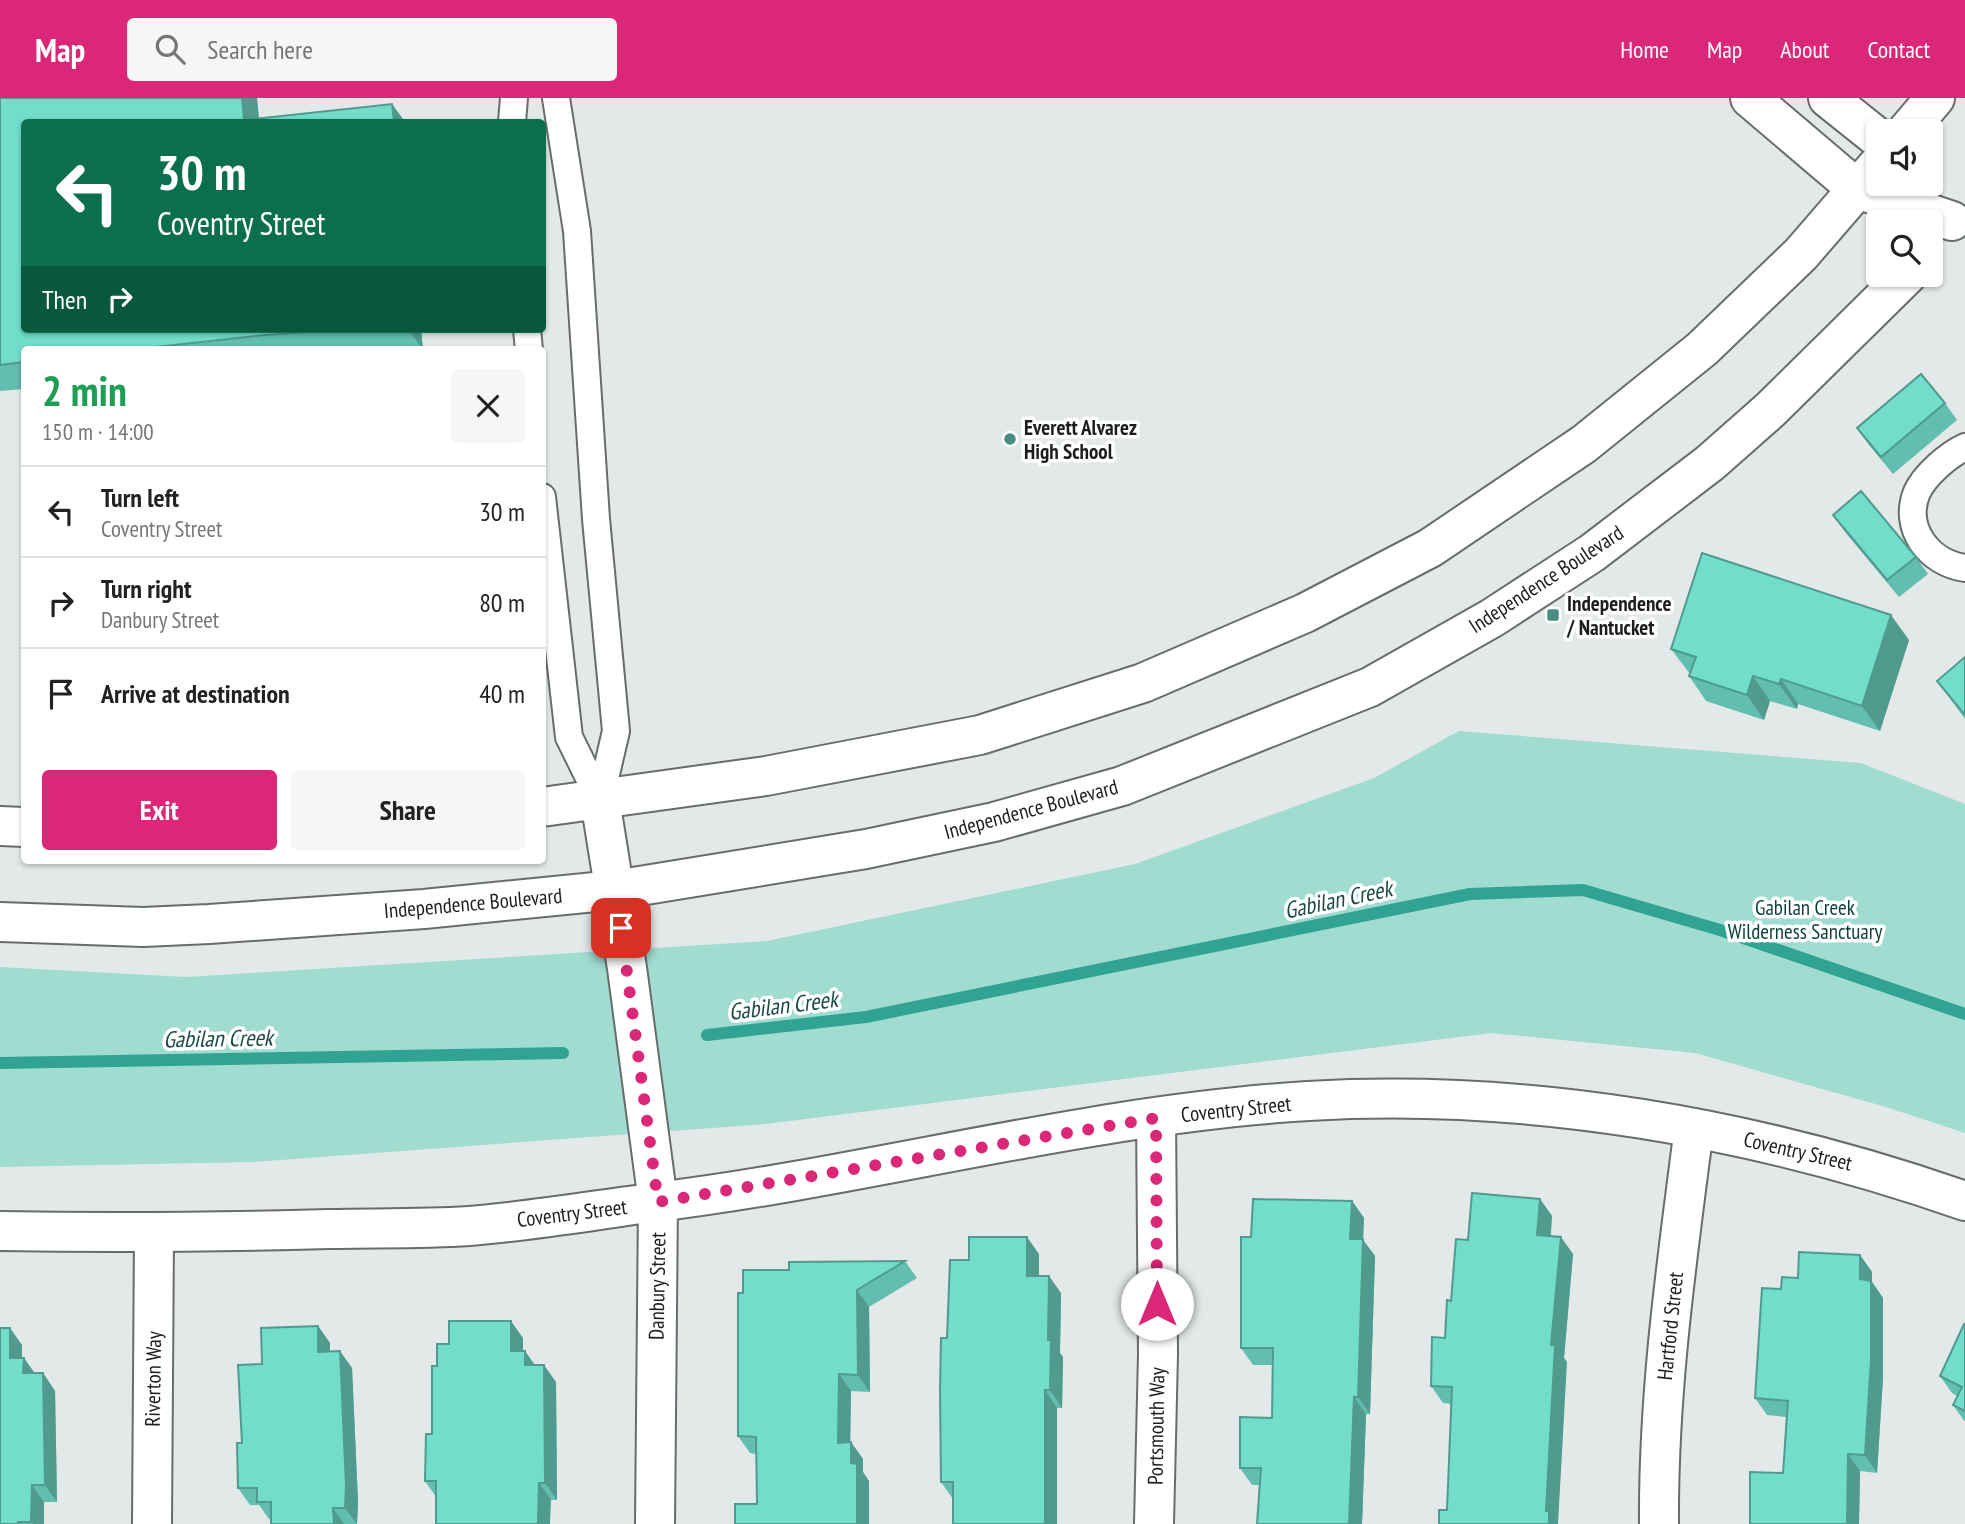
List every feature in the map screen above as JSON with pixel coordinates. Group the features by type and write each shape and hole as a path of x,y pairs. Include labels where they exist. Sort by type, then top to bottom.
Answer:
{"street":[{"path":"1750,98 1866,176"},
{"path":"1828,98 1866,128"},
{"path":"1917,119 1935,98"},
{"path":"546,807 766,776 980,736 1143,683 1305,614 1430,548 1584,444 1702,349 1801,254 1866,178"},
{"path":"1900,196 1955,228"},
{"path":"1930,196 1955,228"},
{"name":"Independence Boulevard","path":"0,922 143,927 196,925 424,909 615,890 778,865 994,822 1122,786 1370,687 1492,618 1581,560 1710,463 1770,410 1895,287"},
{"name":"Danbury Street","path":"600,800 658,1202 655,1524"},
{"path":"0,826 21,827"},
{"name":"Coventry Street","path":"0,1231 154,1233 470,1226 658,1202 1156,1118 1306,1101 1402,1098 1493,1102 1694,1128 1838,1159 1965,1201"},
{"name":"Portsmouth Way","path":"1154,1524 1158,1354 1156,1118"},
{"name":"Hartford Street","path":"1659,1524 1658,1454 1664,1371 1694,1128"},
{"name":"Riverton Way","path":"152,1524 154,1233"}],"lane":[{"path":"512,119 514,98"},
{"path":"556,98 577,231 596,519 617,731 600,800"},
{"path":"1965,447 1927,476 1917,492 1914,507 1914,523 1927,551 1940,561 1965,568"},
{"path":"546,533 569,737 600,800"}],"green space":[{"name":"Gabilan Creek Wilderness Sanctuary","path":"1459,731 1861,763 1965,804 1965,1133 1886,1107 1695,1053 1491,1033 766,1124 253,1162 0,1167 0,967 186,977 767,941 1135,864 1374,778"}],"building":[{"path":"0,98 242,98 244,119 21,119 21,333 295,333 165,346 21,346 21,362 0,365"},
{"path":"392,104 394,119 253,119"},
{"path":"1921,374 1945,403 1881,457 1857,428"},
{"path":"1861,491 1916,557 1887,580 1833,515"},
{"path":"1702,553 1891,615 1862,706 1781,679 1779,684 1753,676 1747,695 1689,676 1696,657 1671,649"},
{"path":"1965,657 1965,715 1937,681"},
{"path":"1472,1193 1540,1199 1537,1235 1561,1237 1551,1345 1555,1345 1546,1511 1549,1511 1549,1524 1439,1524 1439,1510 1447,1510 1452,1387 1431,1386 1432,1337 1445,1338 1447,1300 1451,1301 1456,1239 1468,1240"},
{"path":"1253,1199 1352,1201 1350,1239 1363,1239 1358,1397 1354,1397 1349,1524 1257,1524 1261,1468 1240,1468 1240,1417 1272,1418 1273,1348 1241,1348 1241,1237 1251,1237"},
{"path":"969,1237 1027,1237 1027,1276 1049,1276 1048,1340 1051,1340 1050,1390 1045,1390 1045,1524 953,1524 953,1482 941,1482 941,1338 947,1338 950,1260 969,1260"},
{"path":"1799,1252 1860,1255 1860,1279 1871,1281 1871,1360 1865,1455 1848,1454 1847,1524 1750,1524 1750,1472 1783,1473 1788,1401 1755,1398 1762,1288 1781,1289 1782,1277 1798,1278"},
{"path":"905,1261 857,1290 858,1375 839,1374 838,1443 851,1442 851,1463 857,1464 857,1524 735,1524 735,1504 757,1504 756,1437 738,1436 738,1293 743,1293 743,1270 789,1270 789,1262"},
{"path":"449,1321 511,1321 511,1351 525,1351 525,1365 544,1365 545,1483 539,1483 538,1524 436,1524 436,1481 425,1481 426,1434 432,1434 432,1366 437,1366 437,1344 449,1344"},
{"path":"1964,1324 1965,1411 1953,1405 1962,1387 1940,1376"},
{"path":"318,1326 318,1352 340,1351 345,1508 333,1508 334,1524 271,1524 271,1502 257,1502 257,1488 238,1488 237,1443 242,1443 238,1365 262,1364 261,1328"},
{"path":"0,1328 10,1328 10,1358 24,1358 23,1373 43,1373 45,1485 32,1485 31,1522 18,1524 0,1524"}],"waterway":[{"name":"Gabilan Creek","path":"707,1035 866,1017 1470,894 1583,890 1720,930 1965,1014"},
{"name":"Gabilan Creek","path":"0,1063 563,1053"}],"place":[{"name":"Everett Alvarez High School","path":"1010,439"},
{"name":"Independence / Nantucket","path":"1553,615"}],"route":[{"path":"621,928 658,1202 722,1194 1156,1118 1157,1304"}]}
